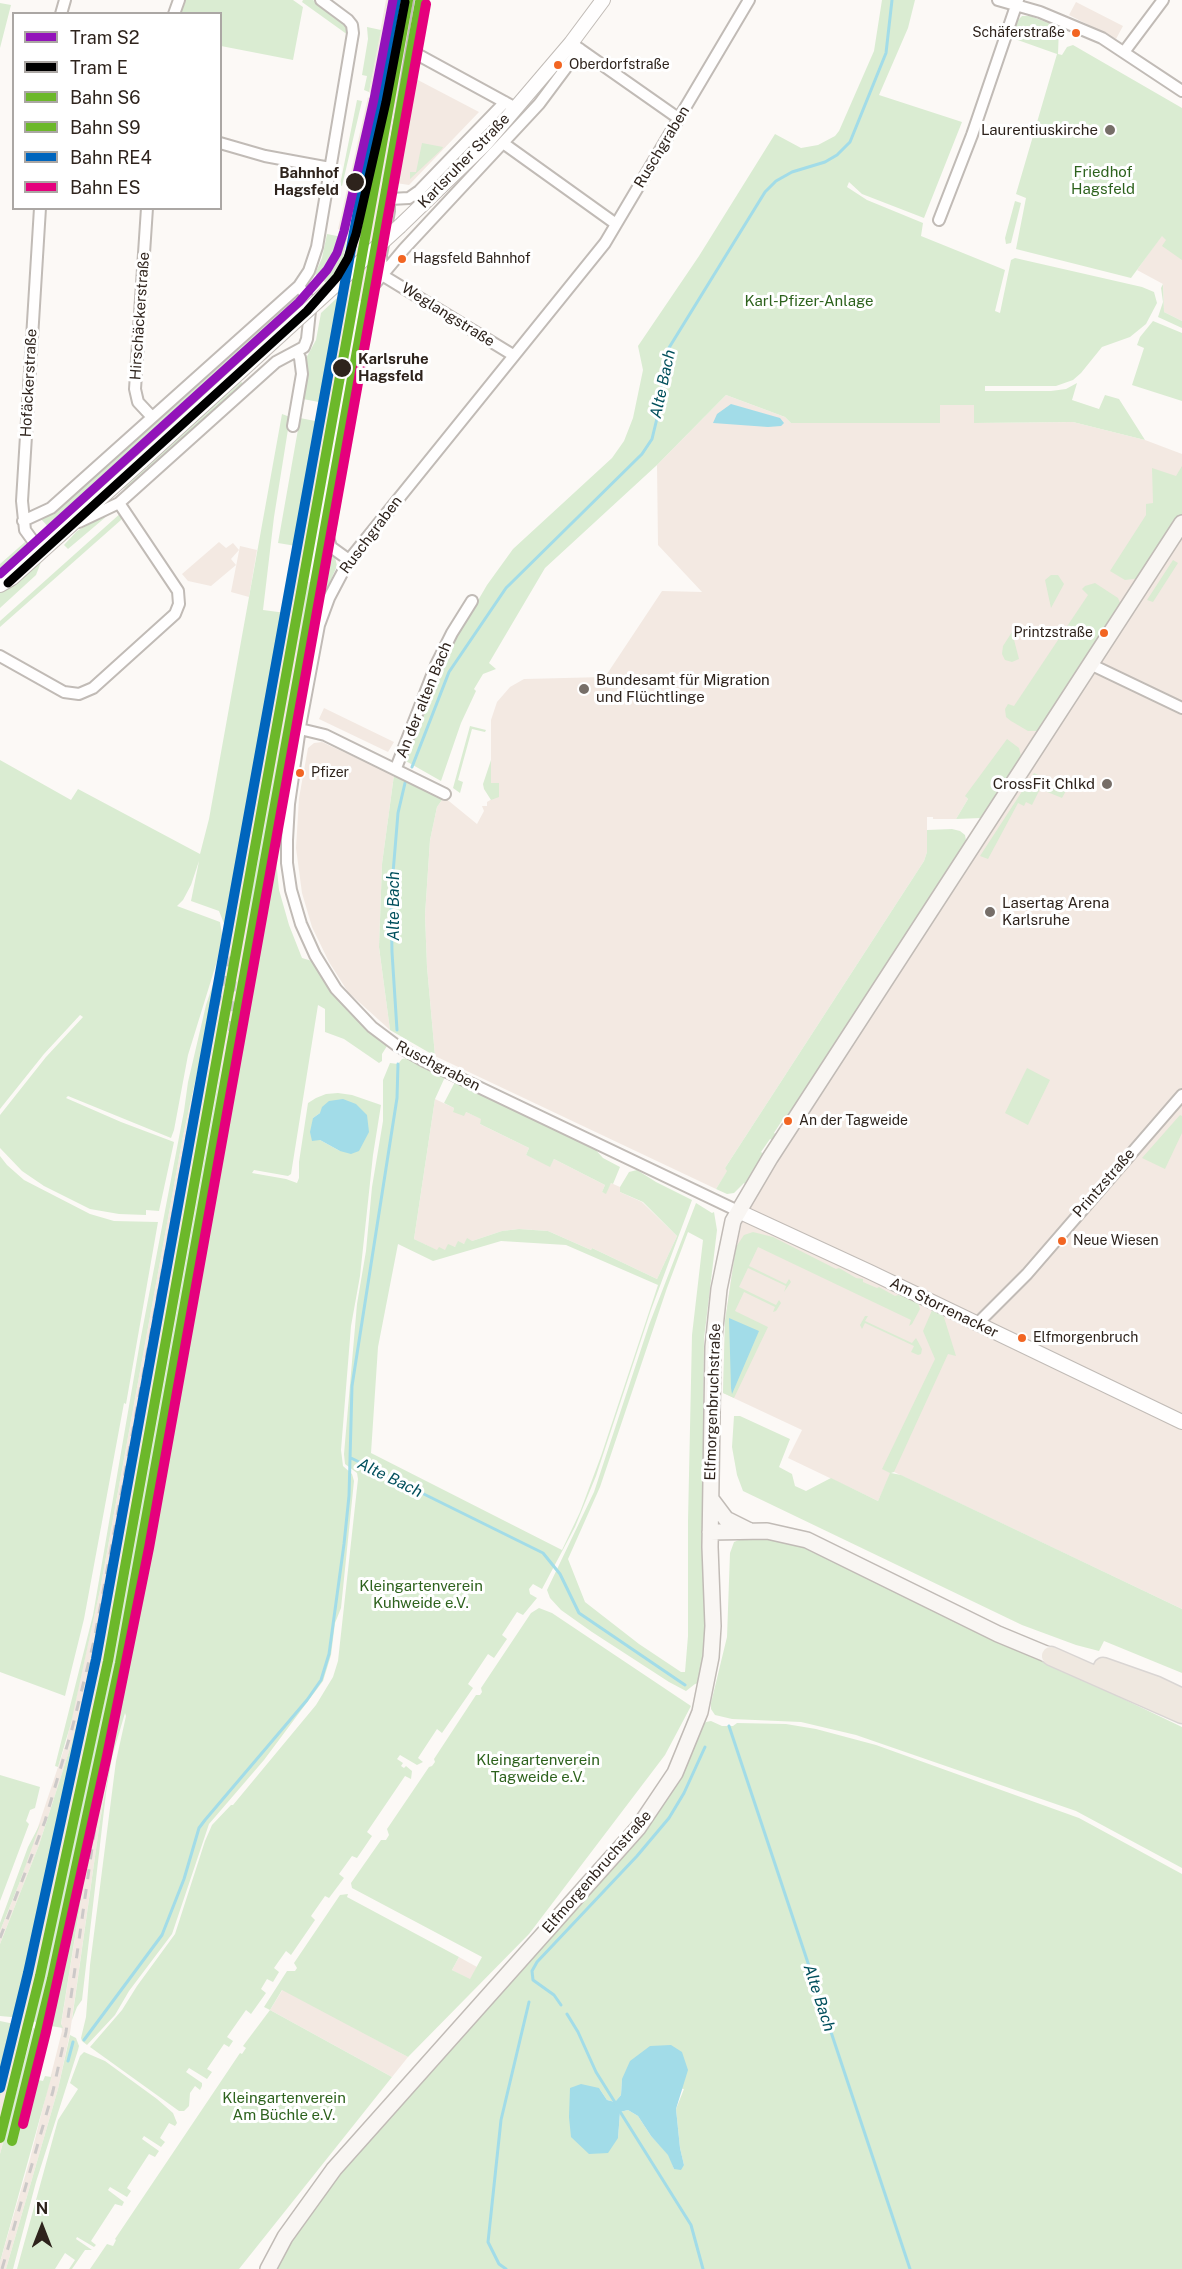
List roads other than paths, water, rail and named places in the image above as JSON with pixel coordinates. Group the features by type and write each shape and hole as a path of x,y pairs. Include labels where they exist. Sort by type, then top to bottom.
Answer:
{"highway":[{"path":"1051,1656 1088,1663 1180,1697"},
{"path":"1051,1656 1182,1714"}],"main road":[{"path":"738,1211 1182,524"},
{"name":"Elfmorgenbruchstraße","path":"268,2269 285,2237 334,2169 624,1844 663,1794 691,1737 706,1690 713,1640 710,1532 714,1326 727,1244 738,1211"},
{"path":"711,1499 726,1519 748,1530"},
{"path":"710,1532 748,1530 795,1536 826,1548 989,1629 1051,1656"}],"street":[{"path":"23,520 51,508 298,285 309,271 317,247 353,29 348,20 321,0"},
{"path":"349,560 331,547 328,537 370,294 382,275 381,249 390,200 391,175 420,0"},
{"name":"Karlsruher Straße","path":"382,275 550,91 603,0"},
{"name":"Ruschgraben","path":"738,1211 424,1061 396,1046 380,1033 347,1003 327,978 315,955 301,924 291,890 287,863 287,840 289,804 300,729 319,626 329,598 349,560 592,260 616,224 749,0"},
{"path":"998,0 1017,2 1078,27 1124,52 1182,91"},
{"path":"1124,52 1163,0"},
{"path":"939,220 972,135 1017,2"},
{"path":"576,46 678,118"},
{"name":"Karlsruher Straße","path":"0,585 12,578 382,244 460,169 508,110 576,46"},
{"path":"413,52 508,110"},
{"name":"Karlsruher Straße","path":"390,200 409,198 419,191 490,117 508,110"},
{"path":"503,143 616,224"},
{"path":"222,144 265,156 330,168"},
{"name":"Hofäckerstraße","path":"40,210 22,501 25,532 41,552"},
{"name":"Hirschäckerstraße","path":"147,210 135,389 138,402 152,417"},
{"name":"Weglangstraße","path":"382,275 513,355"},
{"path":"294,426 302,374 297,352 304,346 307,339 310,310 308,299 298,285"},
{"name":"Karlsruher Straße","path":"68,527 119,503 276,362 297,352"},
{"path":"0,656 64,692 79,694 93,688 175,614 179,604 178,591 119,503"},
{"name":"An der alten Bach","path":"396,768 436,665 472,601"},
{"path":"1090,664 1182,708"},
{"path":"300,729 325,735 445,794"},
{"name":"Printzstraße","path":"977,1324 1028,1274 1182,1095"},
{"name":"Am Storrenacker","path":"738,1211 1182,1422"}],"water":[{"path":"731,404 780,418 784,423 781,426 768,427 713,423 717,414"},
{"path":"343,1099 356,1104 367,1115 369,1132 359,1151 351,1154 320,1140 312,1141 310,1132 313,1118 320,1113 322,1107 329,1101"},
{"path":"729,1318 759,1331 732,1394 731,1388"},
{"path":"671,2045 682,2052 688,2070 676,2109 684,2165 681,2170 674,2169 668,2155 651,2136 638,2116 628,2110 620,2112 618,2138 608,2153 589,2154 571,2137 570,2088 581,2084 599,2088 607,2100 615,2102 621,2095 622,2079 630,2061 650,2046"}],"waterway":[{"name":"Alte Bach","path":"412,767 449,672 506,588 642,454 652,439 659,410 667,351 765,192 776,181 792,172 825,162 837,155 850,142 886,53 892,0"},
{"name":"Alte Bach","path":"397,1030 391,897 398,813 405,783"},
{"path":"84,2040 162,1935 184,1879 199,1828 307,1700 321,1680 329,1654 344,1544 349,1496 352,1386 397,1098 398,1064"},
{"name":"Alte Bach","path":"351,1458 543,1553 560,1574 579,1613 685,1685"},
{"name":"Alte Bach","path":"729,1726 910,2269"},
{"path":"561,2005 554,1995 533,1980 532,1971 537,1962 637,1856 669,1818 684,1793 705,1747"},
{"path":"506,2269 499,2264 488,2242 501,2120 529,2002"},
{"path":"567,2014 596,2072 616,2104"},
{"path":"68,2061 73,2042"},
{"path":"619,2110 691,2225 703,2269"}],"railway":[{"path":"2,2269 53,2091 66,2032 96,1820 223,1093 240,936"},
{"path":"0,1938 45,1821 72,1729 94,1641 190,1120 231,953"}],"tram line":[{"name":"S2","path":"0,574 299,302 327,270 337,253 344,231 374,99 393,0"},
{"name":"E","path":"8,583 307,311 337,277 348,258 356,234 386,102 405,2"}],"rail line":[{"name":"RE4","path":"0,2088 28,1973 96,1659 396,0"},
{"name":"S6","path":"0,2138 40,1976 108,1661 408,0"},
{"name":"S9","path":"12,2141 52,1979 120,1663 420,2"},
{"name":"ES","path":"23,2124 46,2032 107,1756 149,1548 426,4"}],"place":[{"name":"Schäferstraße","path":"1076,33"},
{"name":"Oberdorfstraße","path":"558,65"},
{"name":"Laurentiuskirche","path":"1110,130"},
{"name":"Bahnhof Hagsfeld","path":"355,182"},
{"name":"Hagsfeld Bahnhof","path":"402,259"},
{"name":"Karlsruhe Hagsfeld","path":"342,368"},
{"name":"Printzstraße","path":"1104,633"},
{"name":"Bundesamt für Migration und Flüchtlinge","path":"584,689"},
{"name":"Pfizer","path":"300,773"},
{"name":"CrossFit Chlkd","path":"1107,784"},
{"name":"Lasertag Arena Karlsruhe","path":"990,912"},
{"name":"An der Tagweide","path":"788,1121"},
{"name":"Neue Wiesen","path":"1062,1241"},
{"name":"Elfmorgenbruch","path":"1022,1338"}],"park label":[{"name":"Friedhof Hagsfeld","path":"1103,180"},
{"name":"Karl-Pfizer-Anlage","path":"809,301"},
{"name":"Kleingartenverein Kuhweide e.V.","path":"421,1594"},
{"name":"Kleingartenverein Tagweide e.V.","path":"538,1768"},
{"name":"Kleingartenverein Am Büchle e.V.","path":"284,2106"}]}
